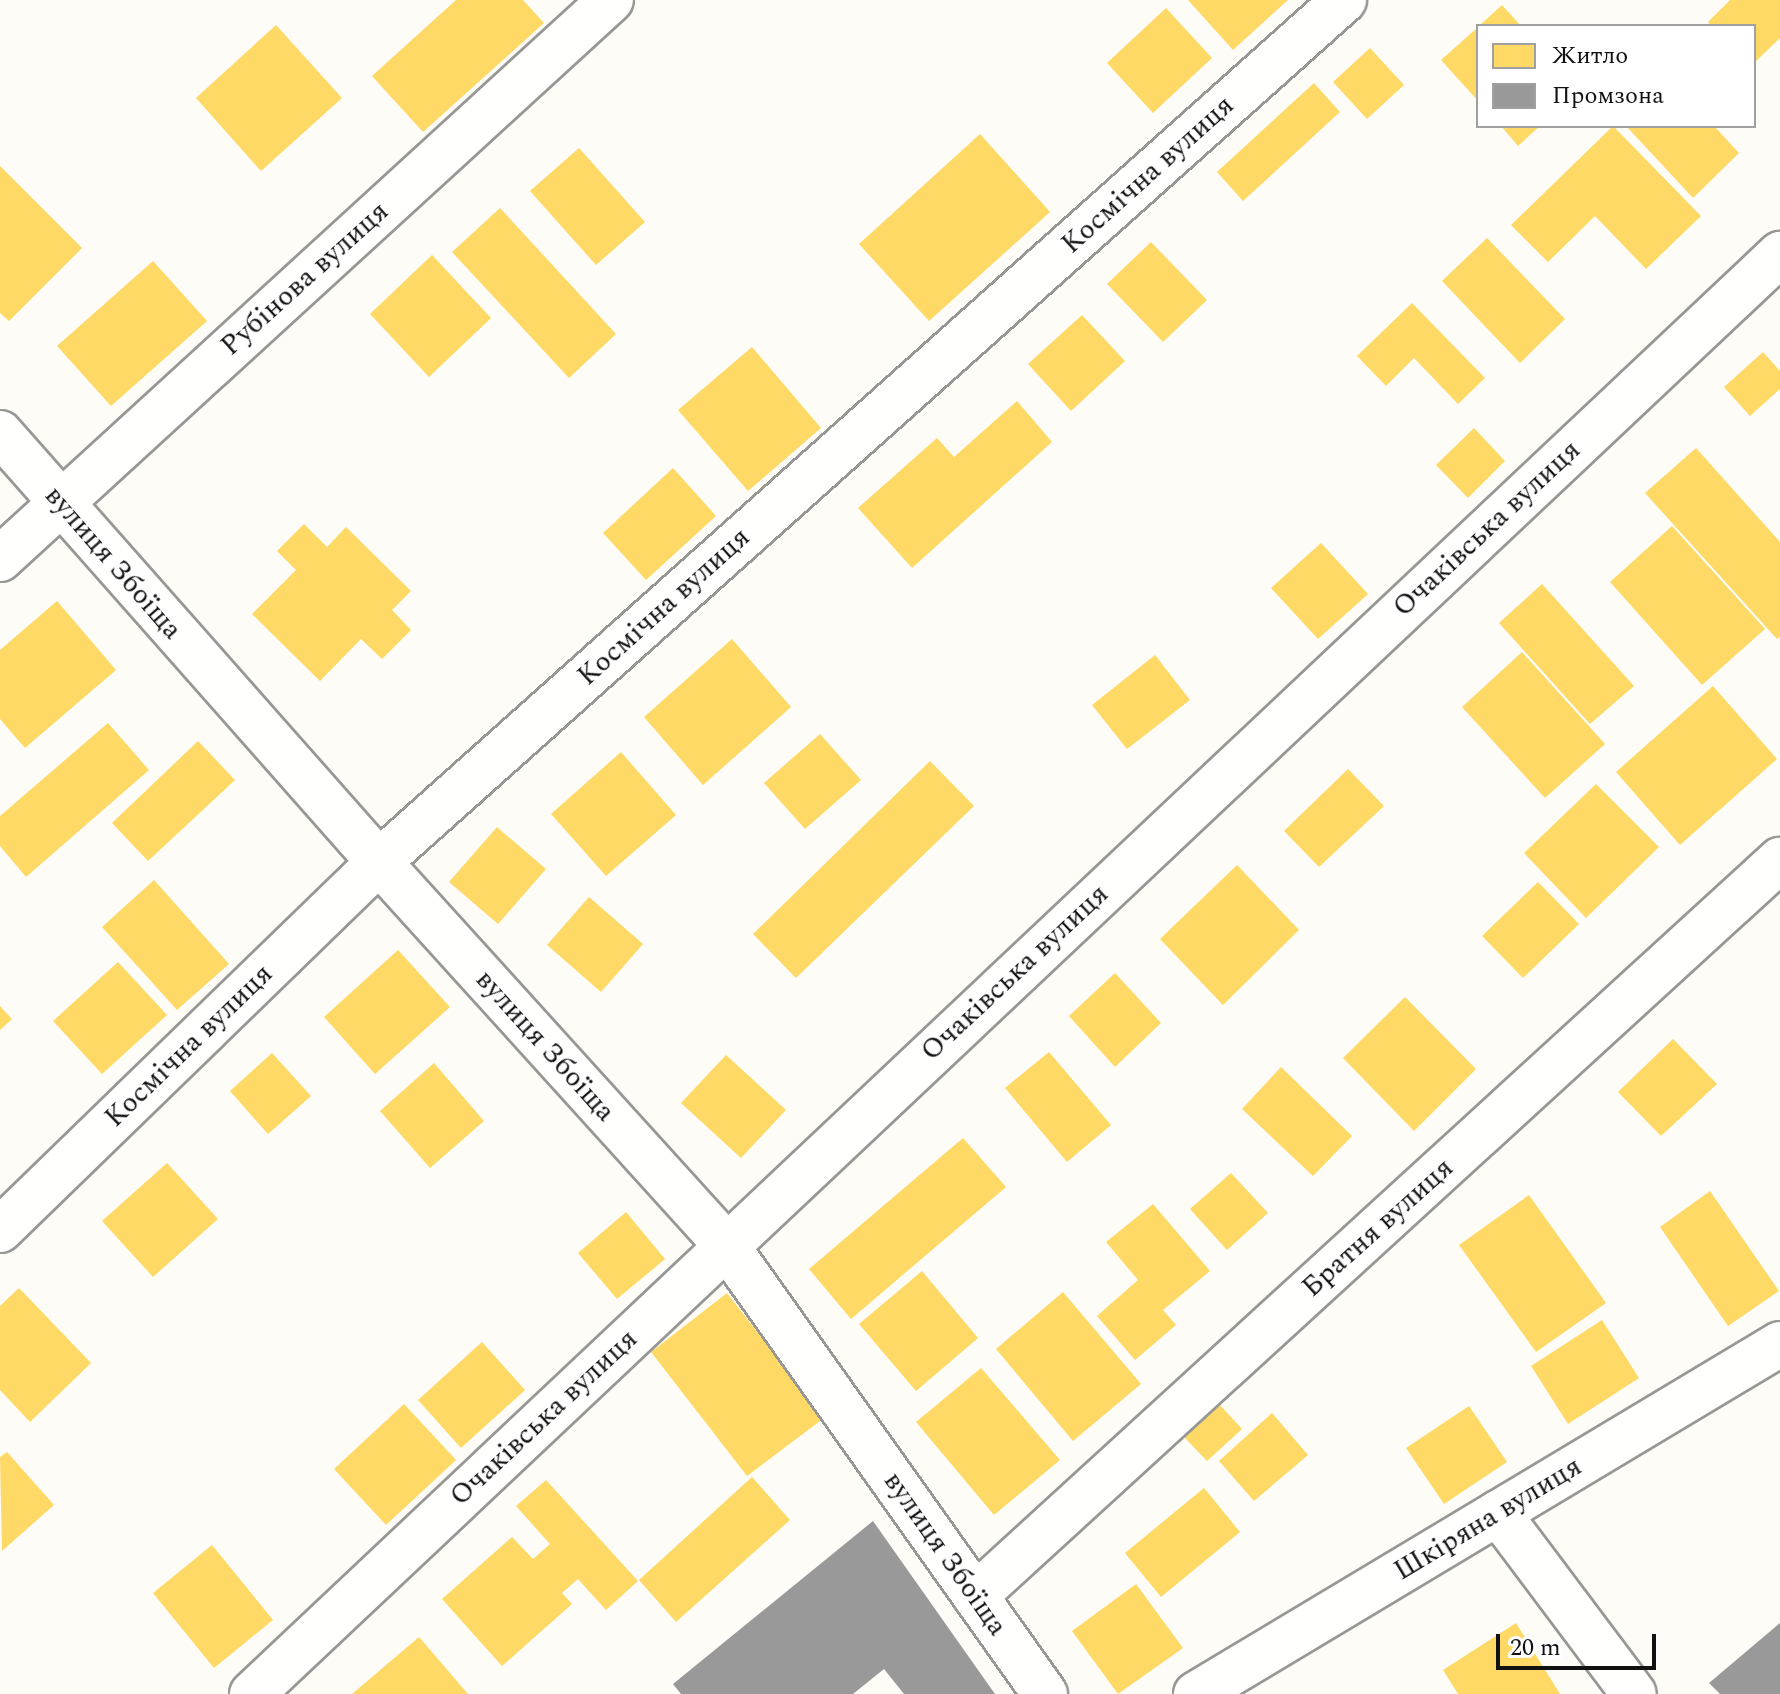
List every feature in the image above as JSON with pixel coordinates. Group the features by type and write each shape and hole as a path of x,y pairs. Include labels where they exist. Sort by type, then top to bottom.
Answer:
{"street":[{"name":"Рубінова вулиця","path":"0,559 611,0"},
{"name":"Космічна вулиця","path":"0,1230 379,862 1344,0"},
{"name":"Очаківська вулиця","path":"252,1694 1780,254"},
{"name":"вулиця Збоїща","path":"0,433 379,862 726,1245 1045,1694"},
{"name":"Братня вулиця","path":"975,1596 1780,860"},
{"name":"Шкіряна вулиця","path":"1196,1694 1780,1344"},
{"path":"1498,1513 1634,1694"}],"building: Житло":[{"path":"456,0 523,0 544,23 423,132 372,76"},
{"path":"1188,0 1288,0 1233,50"},
{"path":"1730,0 1780,0 1780,38 1756,61 1756,24 1708,22"},
{"path":"1502,5 1519,24 1481,24"},
{"path":"1166,8 1212,58 1153,113 1107,63"},
{"path":"276,25 342,98 261,171 196,98"},
{"path":"1476,29 1476,99 1441,60"},
{"path":"1370,48 1404,85 1367,119 1333,82"},
{"path":"1314,83 1340,112 1243,201 1217,172"},
{"path":"1503,128 1538,128 1518,146"},
{"path":"1611,128 1615,128 1701,216 1646,269 1595,216 1548,262 1511,225"},
{"path":"1628,128 1716,128 1739,153 1693,198"},
{"path":"980,134 1050,212 929,321 859,244"},
{"path":"579,148 645,222 596,265 530,191"},
{"path":"0,166 82,248 9,321 0,313"},
{"path":"500,208 616,334 569,378 452,252"},
{"path":"1487,238 1565,319 1520,363 1442,281"},
{"path":"1151,242 1207,300 1163,342 1107,284"},
{"path":"432,255 491,318 429,377 370,314"},
{"path":"153,261 207,321 111,406 57,346"},
{"path":"1412,303 1485,378 1458,404 1414,358 1386,386 1357,356"},
{"path":"1082,315 1125,361 1071,411 1028,364"},
{"path":"752,347 821,428 748,491 678,410"},
{"path":"1763,352 1780,371 1780,389 1750,416 1724,387"},
{"path":"1017,401 1052,442 912,568 858,508 937,438 954,457"},
{"path":"1474,428 1505,461 1468,498 1436,465"},
{"path":"1696,448 1780,542 1780,637 1777,639 1645,493"},
{"path":"673,468 716,516 646,580 603,533"},
{"path":"304,524 327,547 346,527 411,591 392,610 411,630 382,659 361,639 320,681 252,614 296,570 277,551"},
{"path":"1672,526 1765,629 1702,685 1610,582"},
{"path":"1321,543 1368,594 1318,639 1271,588"},
{"path":"1542,584 1634,686 1590,724 1499,623"},
{"path":"57,601 116,670 25,748 0,719 0,650"},
{"path":"732,639 791,707 703,785 644,717"},
{"path":"1522,652 1605,744 1545,798 1462,707"},
{"path":"1155,655 1190,700 1127,749 1092,705"},
{"path":"1713,686 1777,759 1680,845 1616,772"},
{"path":"108,723 149,770 26,877 0,846 0,816"},
{"path":"820,734 861,780 805,829 764,783"},
{"path":"198,741 235,780 148,861 112,823"},
{"path":"621,752 676,815 606,876 551,814"},
{"path":"930,761 974,806 796,978 753,934"},
{"path":"1348,769 1384,806 1319,867 1284,831"},
{"path":"1596,784 1659,847 1586,918 1524,853"},
{"path":"497,827 546,869 498,924 449,882"},
{"path":"1237,865 1299,930 1223,1005 1160,939"},
{"path":"154,880 229,964 177,1010 102,927"},
{"path":"1538,882 1579,924 1523,978 1482,936"},
{"path":"589,897 643,944 601,992 547,945"},
{"path":"398,950 450,1007 375,1074 324,1017"},
{"path":"118,962 167,1015 102,1074 53,1021"},
{"path":"1115,973 1161,1023 1115,1067 1069,1016"},
{"path":"1405,997 1476,1069 1414,1131 1343,1058"},
{"path":"0,1006 12,1019 0,1030"},
{"path":"1673,1039 1717,1084 1661,1136 1618,1092"},
{"path":"1049,1052 1111,1125 1067,1162 1005,1088"},
{"path":"272,1053 311,1096 268,1134 230,1091"},
{"path":"726,1055 786,1110 741,1158 681,1103"},
{"path":"434,1063 484,1121 430,1168 380,1111"},
{"path":"1281,1067 1352,1136 1313,1176 1242,1109"},
{"path":"963,1138 1006,1187 851,1319 809,1269"},
{"path":"167,1163 218,1219 153,1277 102,1221"},
{"path":"1231,1173 1268,1213 1227,1250 1190,1209"},
{"path":"1710,1191 1779,1291 1728,1326 1660,1227"},
{"path":"1529,1195 1606,1303 1536,1352 1459,1245"},
{"path":"1153,1204 1210,1271 1163,1310 1176,1325 1135,1360 1097,1316 1138,1280 1106,1242"},
{"path":"626,1212 665,1259 617,1299 578,1253"},
{"path":"922,1271 978,1338 916,1391 859,1324"},
{"path":"19,1288 91,1363 30,1422 0,1390 0,1306"},
{"path":"1063,1292 1141,1384 1073,1441 996,1349"},
{"path":"727,1293 824,1418 747,1476 651,1352"},
{"path":"1602,1320 1639,1378 1568,1424 1531,1366"},
{"path":"482,1342 525,1390 461,1448 418,1400"},
{"path":"981,1368 1060,1460 994,1515 916,1422"},
{"path":"404,1404 456,1460 386,1525 334,1469"},
{"path":"1219,1404 1242,1429 1207,1461 1184,1437"},
{"path":"1469,1406 1507,1462 1444,1504 1406,1448"},
{"path":"1272,1413 1308,1455 1254,1501 1219,1461"},
{"path":"7,1452 54,1505 2,1551 0,1457"},
{"path":"752,1477 790,1520 676,1622 639,1580"},
{"path":"546,1480 638,1581 606,1610 578,1579 562,1593 572,1604 502,1666 442,1599 512,1537 533,1559 550,1544 516,1506"},
{"path":"1204,1488 1240,1532 1161,1597 1125,1553"},
{"path":"212,1545 273,1620 214,1668 153,1593"},
{"path":"1136,1584 1183,1648 1118,1694 1072,1631"},
{"path":"1516,1623 1560,1694 1458,1694 1443,1670"},
{"path":"419,1637 468,1694 352,1694"}],"building: Промзона":[{"path":"873,1521 995,1694 904,1694 884,1669 853,1694 681,1694 673,1684"},
{"path":"1780,1623 1780,1694 1720,1694 1709,1683"}]}
